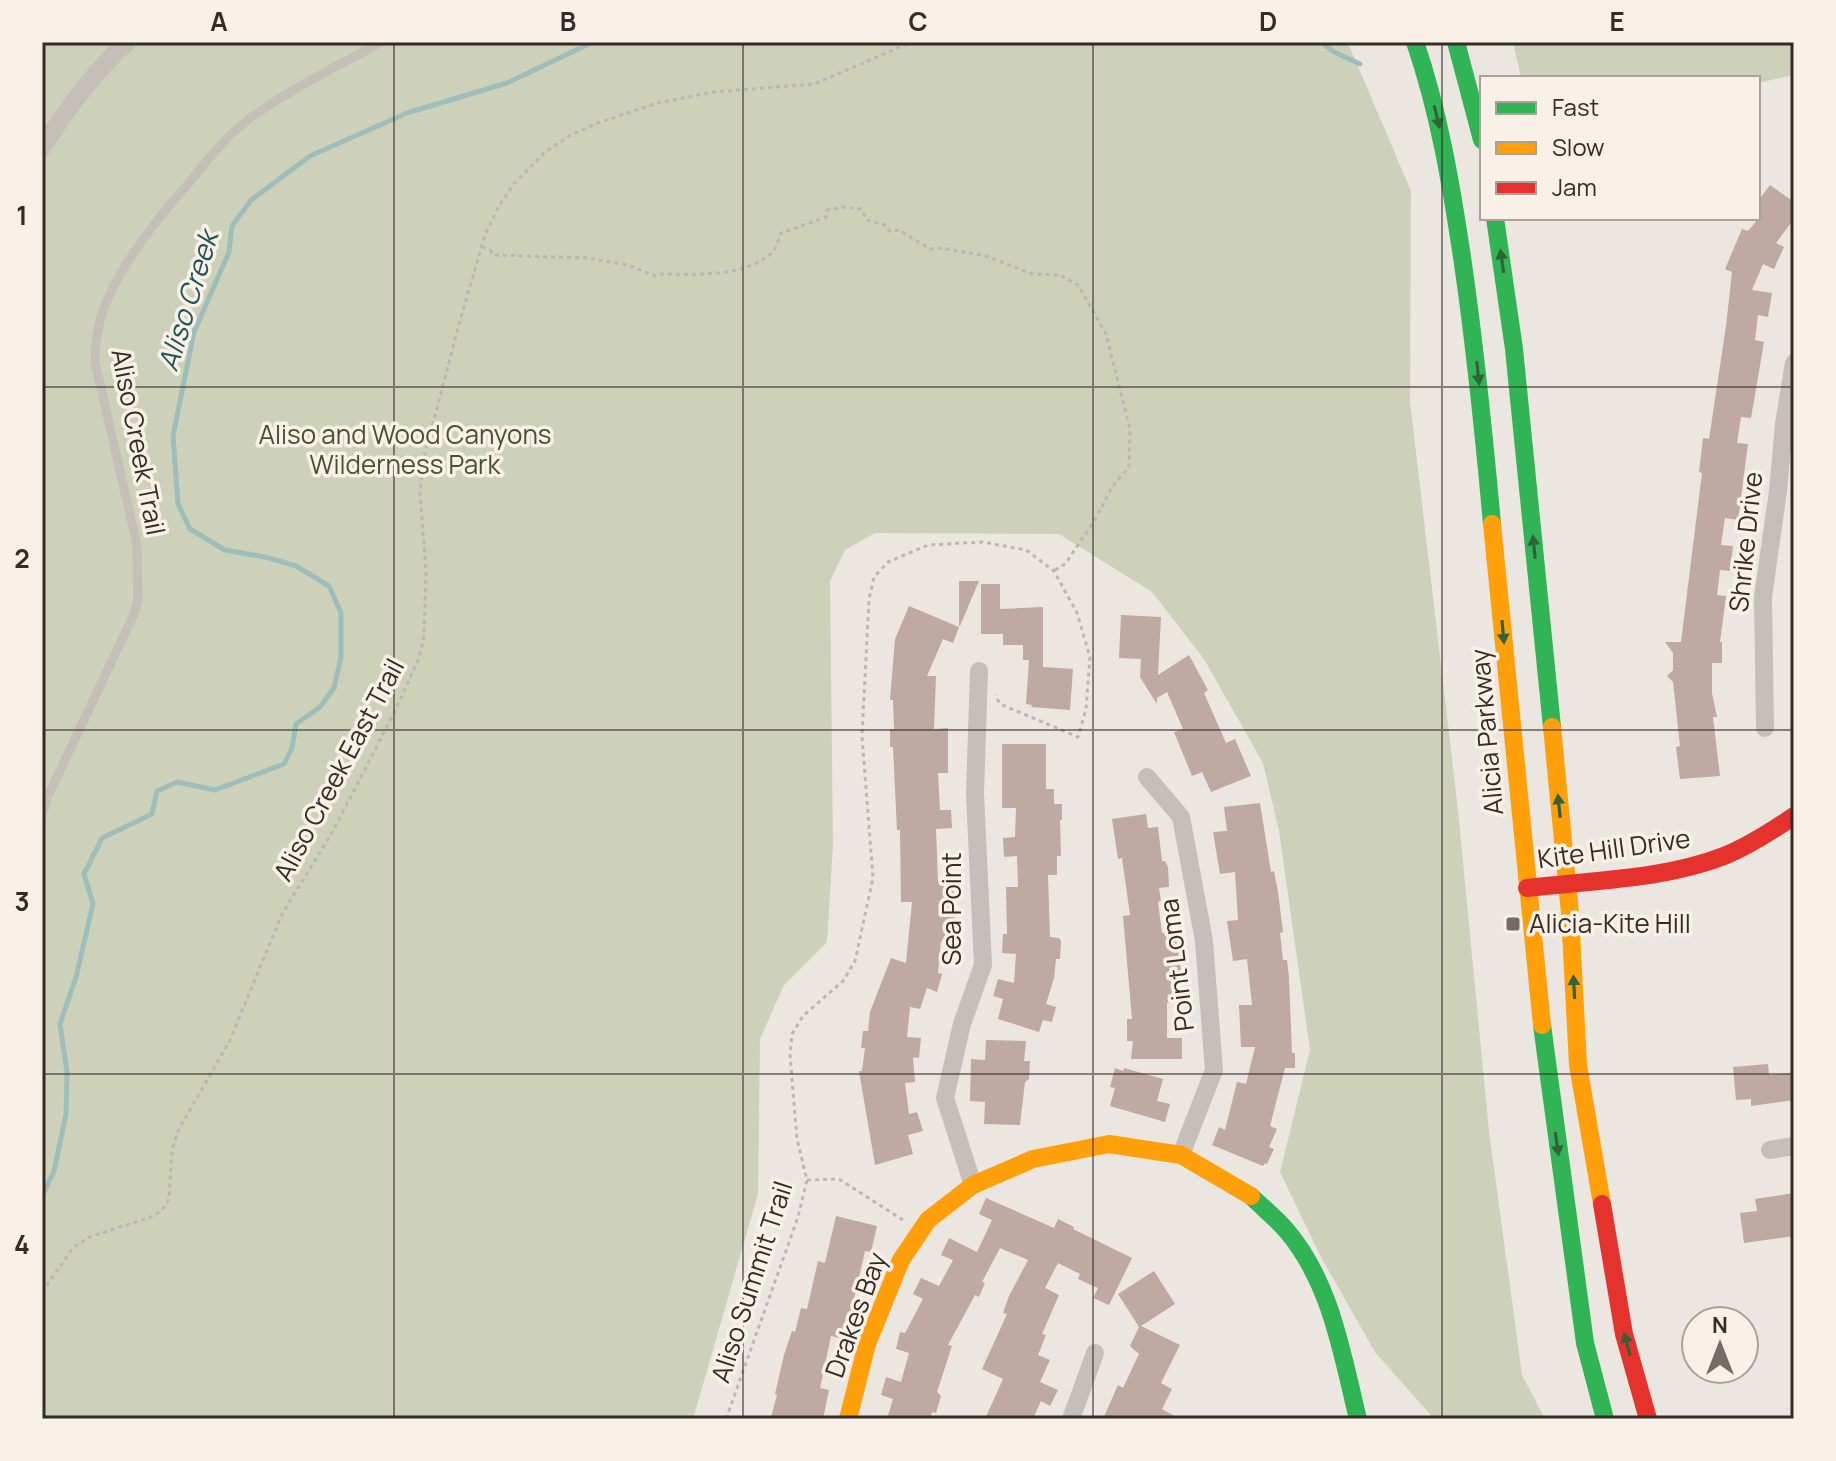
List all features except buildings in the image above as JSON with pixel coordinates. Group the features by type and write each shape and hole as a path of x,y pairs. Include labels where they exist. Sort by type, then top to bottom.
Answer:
{"main road":[{"name":"Alicia Parkway","path":"1415,42 1449,169 1476,353 1546,1067 1585,1343 1605,1419"},
{"path":"1456,42 1480,132"},
{"path":"1495,220 1516,363 1567,883 1578,1065 1624,1334 1648,1419"},
{"name":"Kite Hill Drive","path":"1527,888 1656,874 1714,860 1773,831 1794,816"},
{"name":"Drakes Bay","path":"848,1419 867,1344 901,1260 928,1220 973,1185 1033,1159 1109,1144 1181,1155"},
{"path":"1181,1155 1250,1195 1287,1231 1308,1262 1336,1328 1358,1419"}],"street":[{"path":"42,148 88,82 127,42"},
{"name":"Shrike Drive","path":"1765,728 1763,597 1789,426 1794,363"},
{"name":"Sea Point","path":"973,1185 945,1098 962,1024 983,965 975,794 979,671"},
{"name":"Point Loma","path":"1147,777 1181,817 1204,941 1214,1070 1181,1155"},
{"path":"1770,1150 1794,1146"},
{"path":"1071,1419 1095,1353"}],"lane":[{"name":"Aliso Creek Trail","path":"42,814 138,600 137,545 95,362 95,343 108,298 124,268 168,207 241,125 263,109 381,42"}],"path":[{"name":"Aliso Creek East Trail","path":"42,1292 73,1248 89,1237 151,1217 162,1210 169,1199 172,1150 178,1131 230,1040 282,914 333,831 419,658 426,613 421,473 482,247 499,206 513,185 545,152 571,135 627,113 687,96 814,84 912,42"},
{"path":"482,247 494,255 587,258 628,265 655,276 707,276 745,268 773,251 781,233 826,217 827,210 843,207 861,209 867,220 885,225 889,231 899,230 930,249 942,248 986,256 1033,274 1060,275 1078,285 1106,334 1130,429 1129,467 1112,487 1066,563 1054,571"},
{"name":"Aliso Summit Trail","path":"726,1419 798,1217 807,1180 797,1139 790,1055 792,1034 803,1016 843,981 855,961 873,878 862,736 869,599 874,577 888,562 928,545 983,542 1026,550 1054,571 1077,613 1090,657 1086,709 1078,737 1000,704 979,671"},
{"path":"807,1180 839,1179 920,1232"}],"green space":[{"name":"Aliso and Wood Canyons Wilderness Park","path":"42,42 1358,42 1348,43 1411,191 1410,401 1458,810 1489,1131 1522,1375 1545,1419 1434,1419 1375,1352 1322,1259 1280,1172 1310,1050 1279,831 1263,763 1204,659 1152,592 1059,534 875,533 845,550 830,581 833,845 827,942 784,985 760,1039 758,1194 693,1419 42,1419"},
{"path":"1513,42 1794,42 1794,75 1760,83 1760,76 1521,76"}],"waterway":[{"name":"Aliso Creek","path":"42,1196 54,1171 66,1114 67,1072 60,1024 76,977 93,904 84,874 102,838 152,814 157,791 177,782 215,790 284,764 292,748 296,724 320,707 334,688 341,657 341,613 329,586 296,566 225,550 190,529 178,504 173,436 194,332 229,252 232,226 251,200 310,156 407,113 507,83 593,42"},
{"path":"1321,42 1360,64"}],"traffic: fast":[{"path":"1415,42 1438,122 1458,230 1492,524"},
{"path":"1456,42 1480,132"},
{"path":"1495,220 1514,349 1552,727"},
{"path":"1542,1025 1585,1343 1605,1419"},
{"path":"1251,1196 1287,1231 1314,1273 1333,1320 1358,1419"}],"traffic: slow":[{"path":"1492,524 1542,1025"},
{"path":"1552,727 1570,913 1578,1065 1602,1204"},
{"path":"848,1419 867,1344 901,1260 928,1220 973,1185 1033,1159 1109,1144 1181,1155 1251,1196"}],"traffic: jam":[{"path":"1527,888 1652,875 1700,864 1742,848 1794,816"},
{"path":"1602,1204 1624,1334 1648,1419"}],"place":[{"name":"Alicia-Kite Hill","path":"1513,924"}]}
